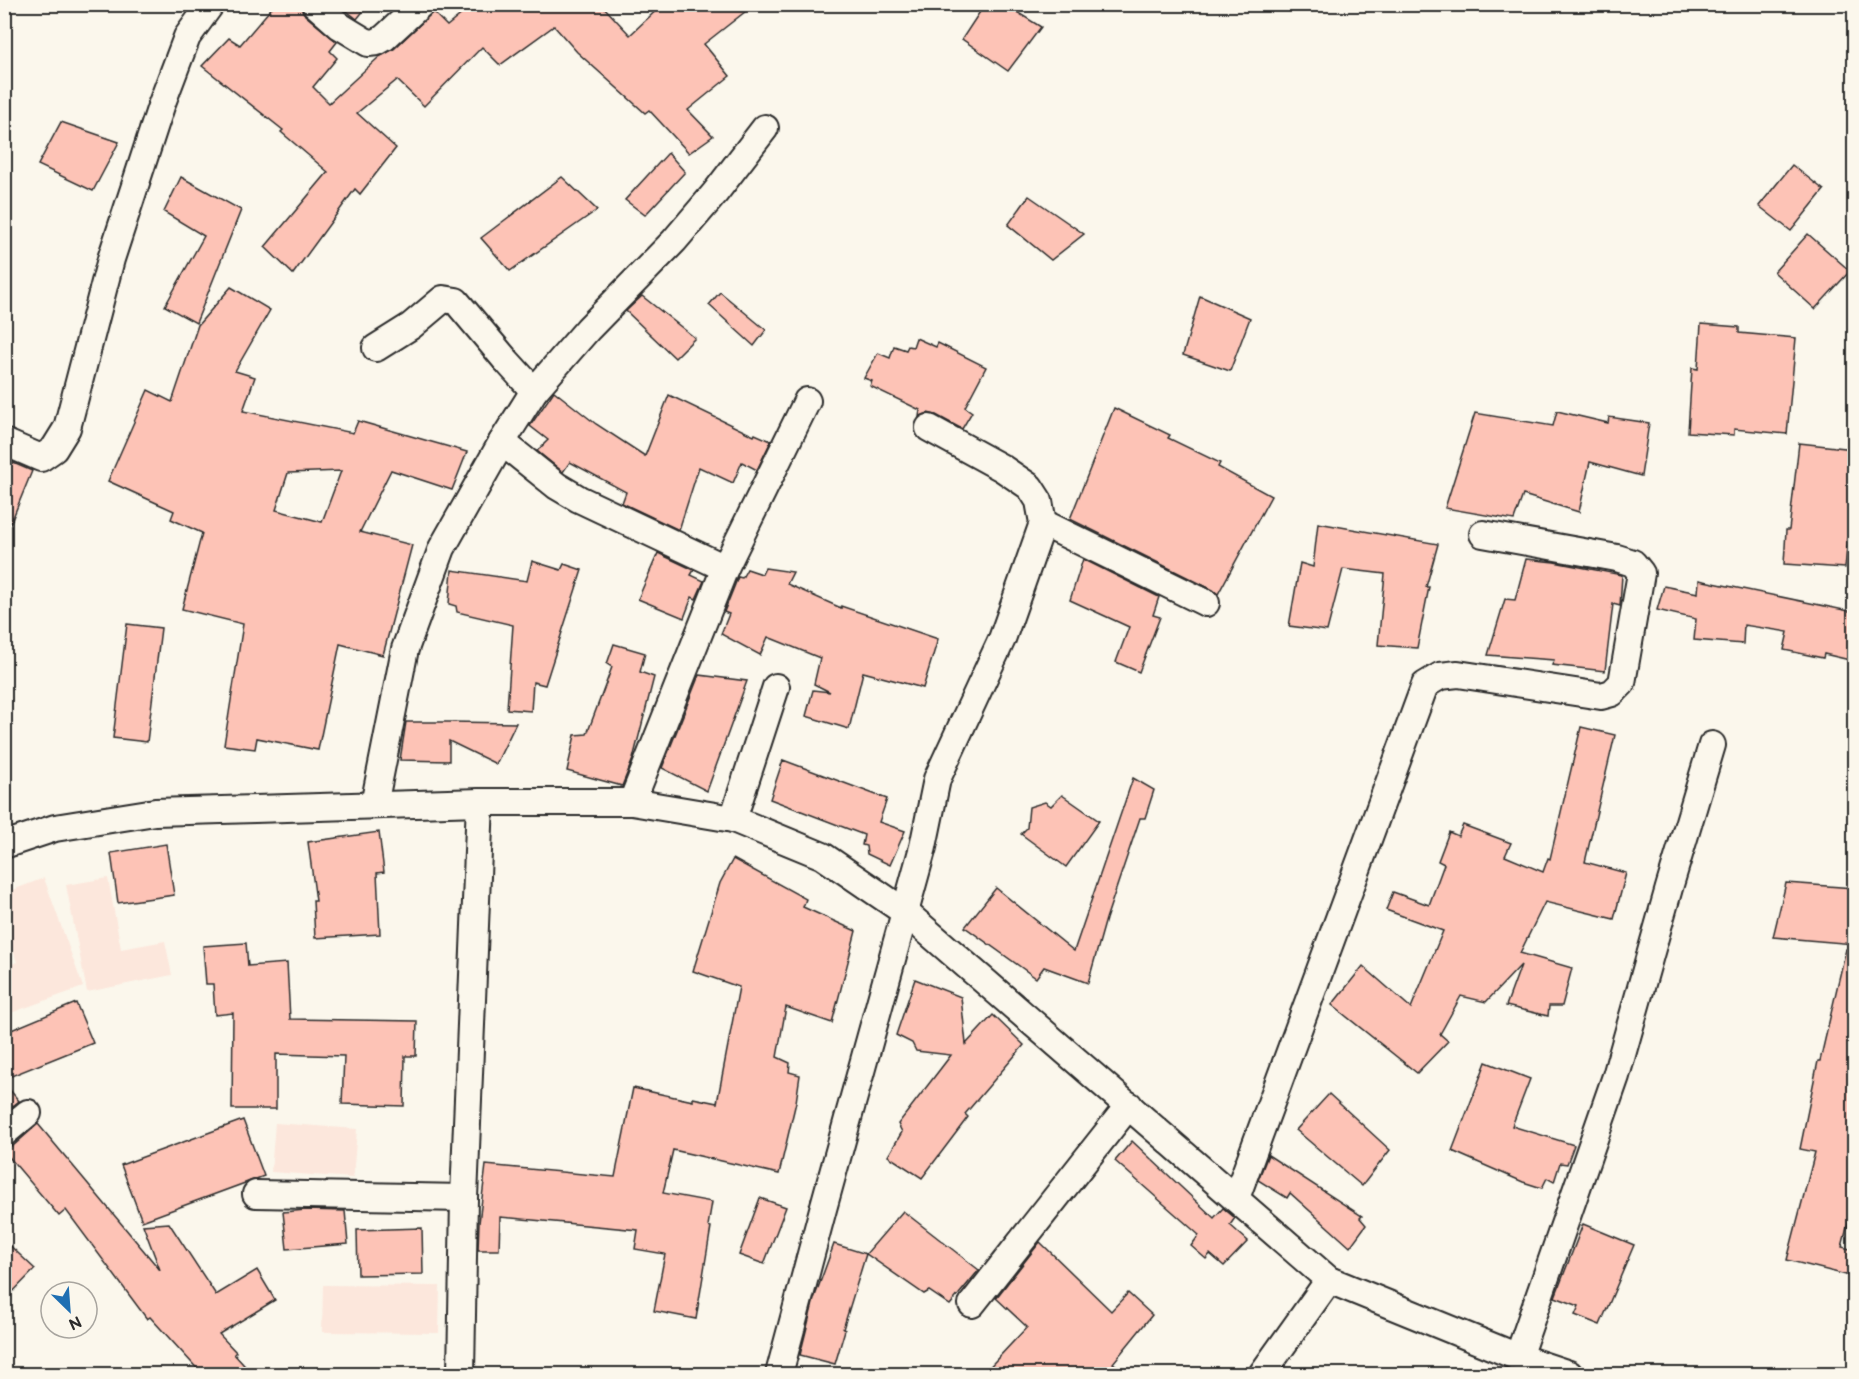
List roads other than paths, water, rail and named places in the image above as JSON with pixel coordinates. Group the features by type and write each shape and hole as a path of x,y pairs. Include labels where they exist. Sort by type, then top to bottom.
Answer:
{"street":[{"path":"4,442 42,458 54,449 67,428 111,258 162,103 187,37 211,4"},
{"path":"315,4 340,26 368,43 384,38 421,4"},
{"path":"374,805 405,649 442,548 502,442 534,391 588,329 674,241 765,128"},
{"path":"376,348 411,326 443,299 456,301 534,391"},
{"path":"632,802 725,568 807,401"},
{"path":"779,1374 923,847 937,779 1002,639 1043,523 1039,501 1030,487 1002,468 929,428"},
{"path":"502,442 557,486 579,499 725,568"},
{"path":"1043,523 1206,603"},
{"path":"1236,1198 1425,685 1440,676 1458,674 1601,696 1612,693 1622,684 1641,573 1633,563 1617,558 1483,534"},
{"path":"733,819 776,687"},
{"path":"1518,1357 1616,1076 1712,745"},
{"path":"461,1374 464,1198 480,802"},
{"path":"4,845 55,828 155,812 480,802 632,802 733,819 823,856 905,912 1329,1280 1518,1357 1569,1374"},
{"path":"972,1304 1129,1105"},
{"path":"4,1133 28,1113"},
{"path":"256,1194 464,1198"},
{"path":"1262,1374 1329,1280"}]}
